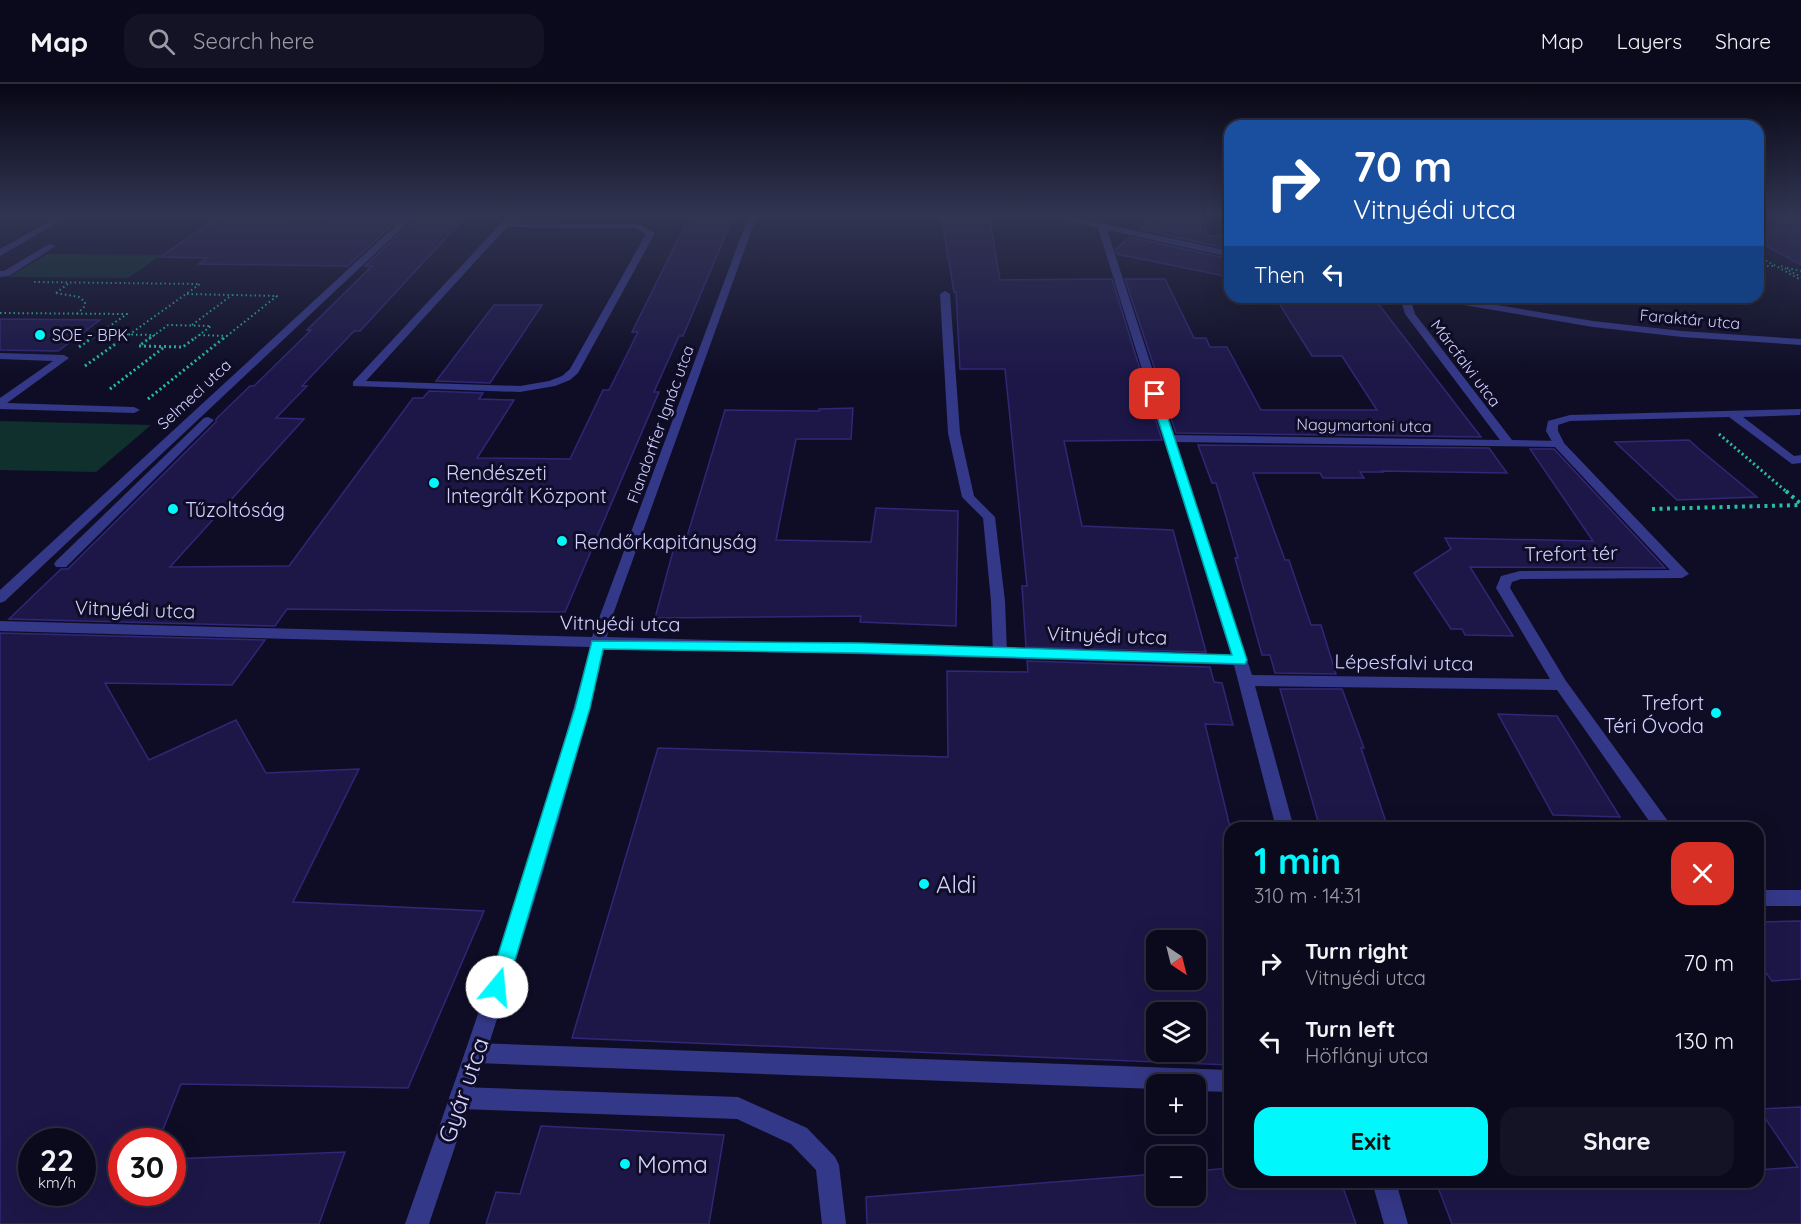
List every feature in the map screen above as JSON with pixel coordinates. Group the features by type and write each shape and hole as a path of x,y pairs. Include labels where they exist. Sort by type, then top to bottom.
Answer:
{"street":[{"path":"0,274 6,274 16,268"},
{"name":"Selmeci utca","path":"0,598 355,268"},
{"path":"466,268 357,384 520,389 551,384 566,378 574,371 631,268"},
{"name":"Flandorffer Ignác utca","path":"597,644 734,268"},
{"path":"1115,268 1240,660 1283,822"},
{"path":"945,294 954,433 968,497 990,517 998,601 1000,653"},
{"name":"Márcfalvi utca","path":"1407,303 1410,314 1509,444"},
{"name":"Faraktár utca","path":"1467,303 1650,331 1801,342"},
{"path":"1508,303 1521,313"},
{"path":"0,356 64,358"},
{"path":"0,405 64,358"},
{"path":"0,405 134,410"},
{"path":"1558,443 1552,432 1552,423 1570,418 1800,412"},
{"path":"1733,415 1798,462"},
{"path":"61,564 208,420"},
{"name":"Nagymartoni utca","path":"1169,438 1558,443"},
{"name":"Trefort tér","path":"1558,443 1682,574 1520,575 1506,579 1503,588 1561,685 1660,822"},
{"name":"Vitnyédi utca","path":"0,626 1240,660"},
{"name":"Gyár utca","path":"417,1224 476,1053 582,708 597,644"},
{"name":"Lépesfalvi utca","path":"1246,681 1561,685"},
{"path":"1764,898 1801,897"},
{"path":"476,1053 1224,1081"},
{"path":"460,1098 738,1108 799,1136 827,1165 834,1224"},
{"path":"1386,1188 1396,1224"}],"path":[{"path":"1785,268 1801,278"},
{"path":"1785,268 1801,278"},
{"path":"23,282 200,284 83,367"},
{"path":"69,282 56,293 79,297 85,302 85,306 77,314"},
{"path":"134,410 277,296 187,294"},
{"path":"192,325 232,295"},
{"path":"0,313 128,314 64,358"},
{"path":"168,325 192,325 211,326 183,347 139,346 168,325"},
{"path":"99,334 155,335"},
{"path":"198,336 227,336"},
{"path":"102,394 164,347"},
{"path":"1712,429 1801,504"},
{"path":"1622,510 1801,504"}],"green space":[{"path":"24,268 142,268 128,278 9,277"},
{"path":"0,421 151,425 96,472 0,470"}],"building":[{"path":"370,268 418,268 360,331 354,331 302,386 307,386 276,418 304,419 170,567 289,566 413,398 423,398 429,391 483,393 479,399 514,400 477,458 570,459 603,390 609,390 638,332 632,332 664,268 712,268 683,336 679,336 654,392 659,392 565,612 287,609 275,626 9,619 61,569 68,569 216,422 216,419 250,386 254,386 311,330 307,330"},
{"path":"950,268 998,268 1000,280 1112,279 1162,440 1064,441 1082,526 1173,530 1206,652 1026,647 1022,586 1027,586 1005,369 960,369 956,292 954,292"},
{"path":"1187,268 1224,268 1224,276"},
{"path":"1125,279 1165,279 1194,338 1206,338 1210,347 1227,347 1261,410 1377,410 1342,356 1312,356 1279,303 1378,303 1481,437 1176,433"},
{"path":"494,305 542,305 490,383 436,381"},
{"name":"SOE - BPK","path":"0,319 100,320 58,351 0,350"},
{"path":"853,408 851,439 796,439 776,540 871,542 876,508 958,511 956,626 860,622 861,616 655,618 676,540 686,540 725,410 819,411 819,409"},
{"path":"1689,440 1757,497 1677,500 1615,442"},
{"path":"1198,445 1489,448 1507,473 1382,471 1360,472 1364,478 1323,478 1320,473 1253,473 1285,560 1289,560 1311,625 1321,625 1336,674 1275,673 1270,655 1262,655 1235,558 1238,558 1216,483 1212,483"},
{"path":"1530,449 1554,449 1665,568 1470,567 1513,636 1465,635 1462,629 1451,629 1414,573 1451,549 1445,538 1593,541"},
{"path":"0,633 265,640 232,685 105,683 149,760 236,720 266,773 359,769 293,902 484,911 408,1088 181,1084 164,1128 108,1128 108,1206 186,1206 186,1158 345,1152 319,1224 0,1224"},
{"name":"Aldi","path":"1027,661 1210,667 1214,682 1222,683 1233,725 1205,724 1229,822 1224,822 1224,1065 1157,1062 1206,1062 1206,1002 1146,1002 1146,1062 572,1038 658,748 948,757 947,671 1028,672"},
{"path":"1280,689 1342,689 1364,748 1361,748 1386,822 1318,822"},
{"path":"1498,714 1557,716 1620,817 1553,815"},
{"path":"1801,921 1801,979 1772,981 1764,970 1764,922"},
{"path":"1801,1107 1801,1224 1452,1224 1438,1188 1764,1188 1764,1170 1798,1167 1764,1116 1764,1109"},
{"name":"Moma","path":"541,1126 724,1135 709,1224 486,1224 496,1192 520,1194"},
{"path":"1224,1169 1224,1188 1343,1188 1356,1224 867,1224 866,1197 1146,1175 1146,1206 1206,1206 1206,1170"}],"place":[{"name":"SOE - BPK","path":"40,335"},
{"name":"Rendészeti Integrált Központ","path":"434,483"},
{"name":"Tűzoltóság","path":"173,509"},
{"name":"Rendőrkapitányság","path":"562,541"},
{"name":"Trefort Téri Óvoda","path":"1716,713"},
{"name":"Aldi","path":"924,884"},
{"name":"Moma","path":"625,1164"}],"route":[{"path":"497,987 582,708 597,644 862,648 1240,660 1155,394"}]}
